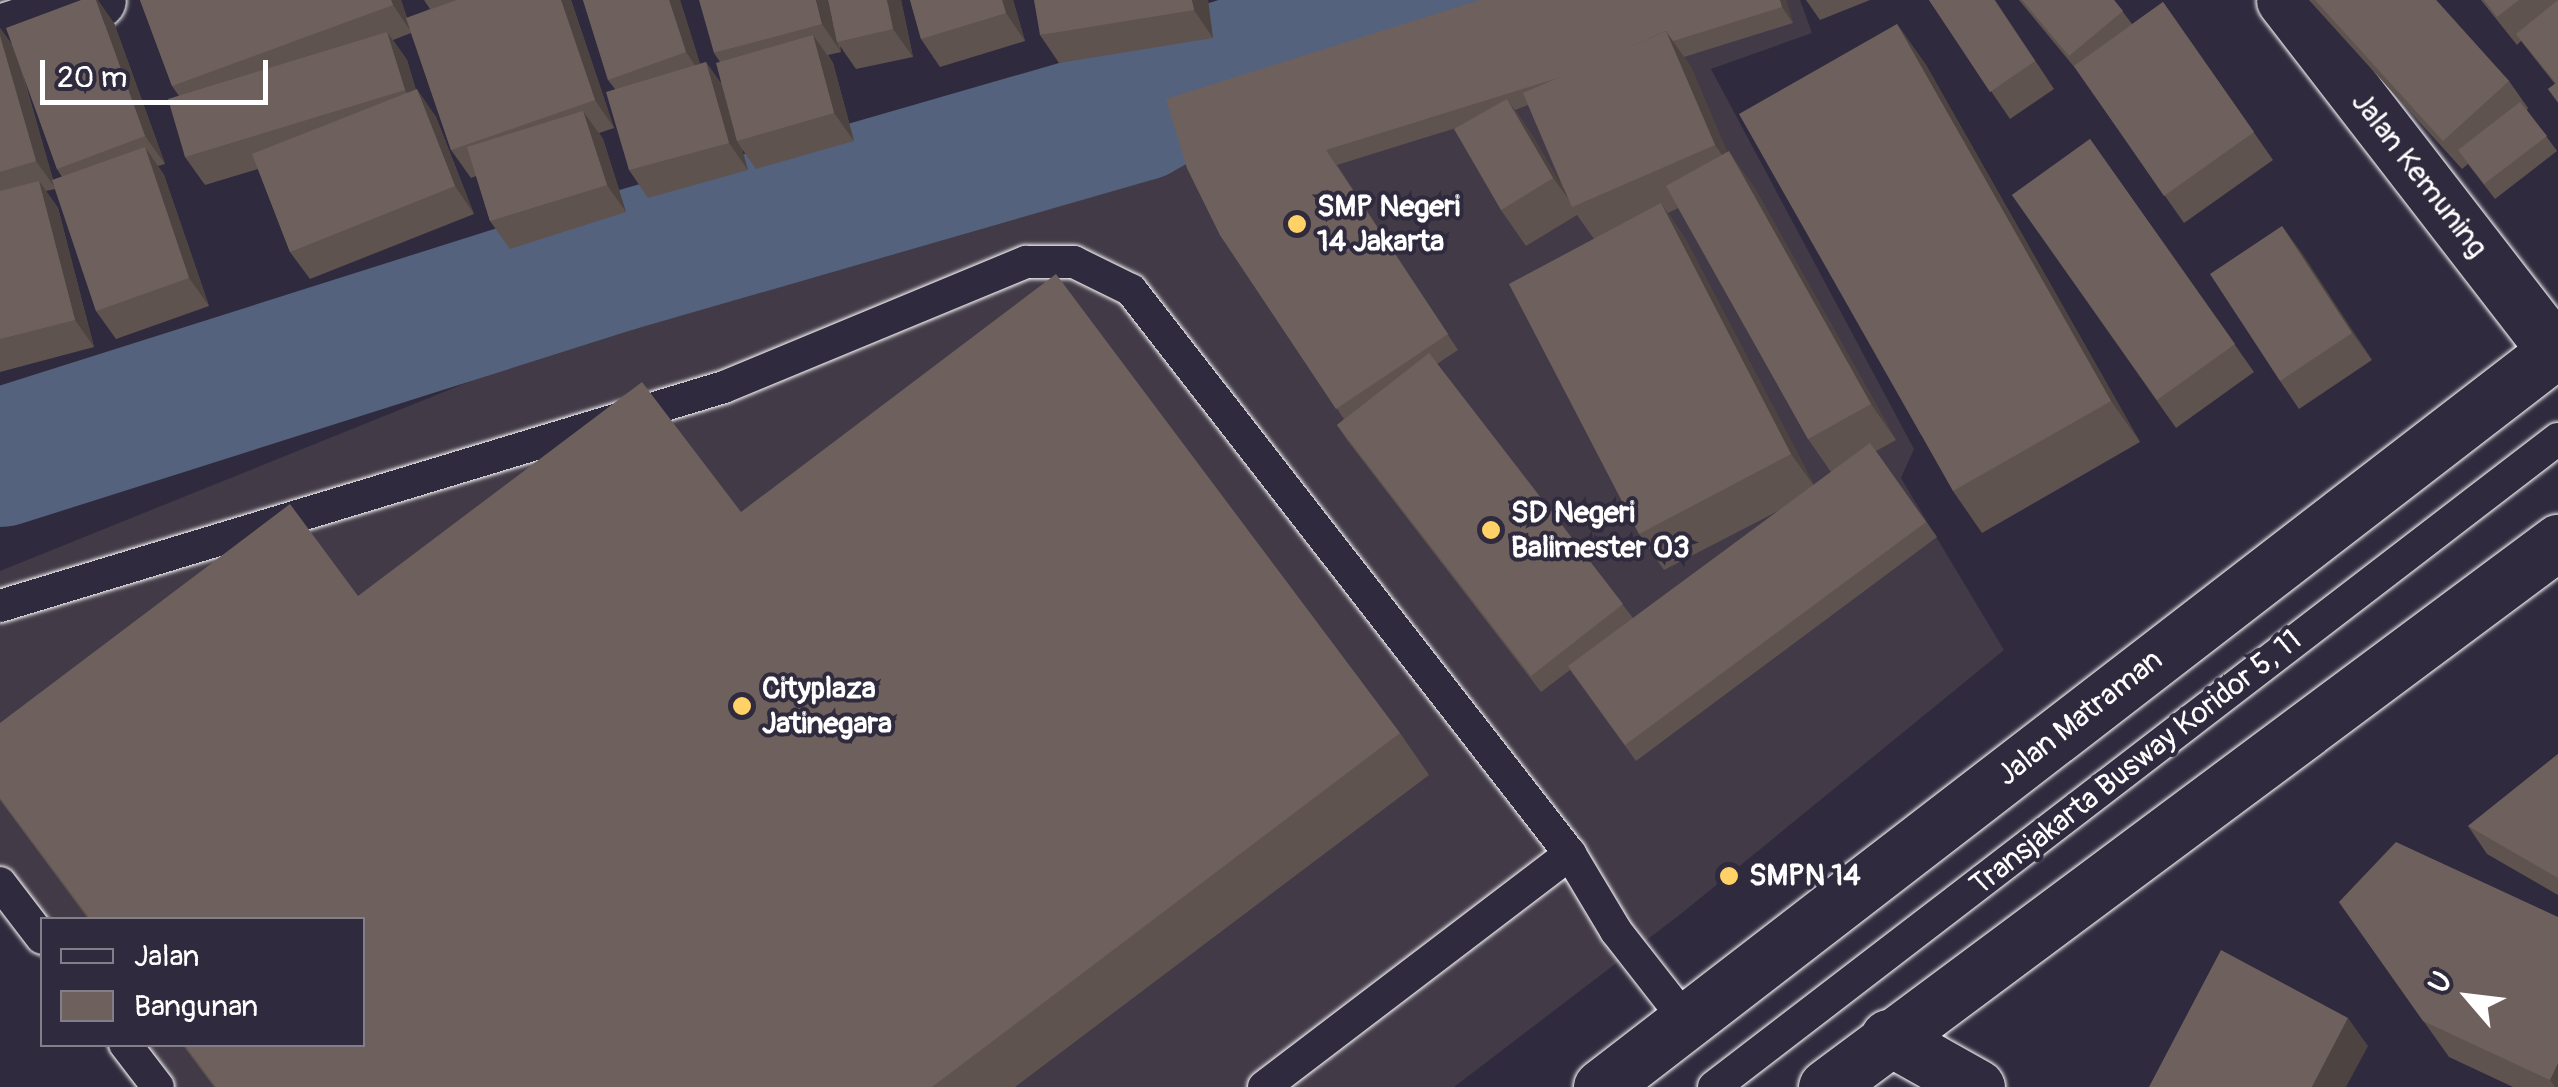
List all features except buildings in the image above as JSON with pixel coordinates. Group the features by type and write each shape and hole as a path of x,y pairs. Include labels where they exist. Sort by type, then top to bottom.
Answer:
{"main road":[{"path":"0,32 98,0"},
{"name":"Jalan Kemuning","path":"2284,0 2556,350"},
{"name":"Jalan Matraman","path":"1602,1087 2556,350"},
{"path":"1826,1087 1888,1037 2558,542"},
{"path":"1888,1037 1977,1087"}],"lane":[{"path":"0,606 724,387 1026,262 1074,262 1131,290 1570,854 1616,931 1687,1022"},
{"name":"Transjakarta Busway Koridor 5, 11","path":"1714,1087 2558,439"},
{"path":"1264,1087 1570,854"},
{"path":"0,883 40,935"},
{"path":"127,1047 158,1087"}],"shaded area":[{"path":"1495,0 1800,0 1812,33 1711,69 1914,449 1901,478 2004,650 1682,913 1454,1087 136,1087 106,1047 365,1047 365,917 40,917 40,960 0,906 0,571 1138,112"}],"waterway":[{"path":"0,458 615,263 1138,112 1194,80 1450,0"}],"place":[{"name":"SMP Negeri 14 Jakarta","path":"1297,224"},
{"name":"SD Negeri Balimester 03","path":"1491,530"},
{"name":"Cityplaza Jatinegara","path":"742,706"},
{"name":"SMPN 14","path":"1729,876"}]}
